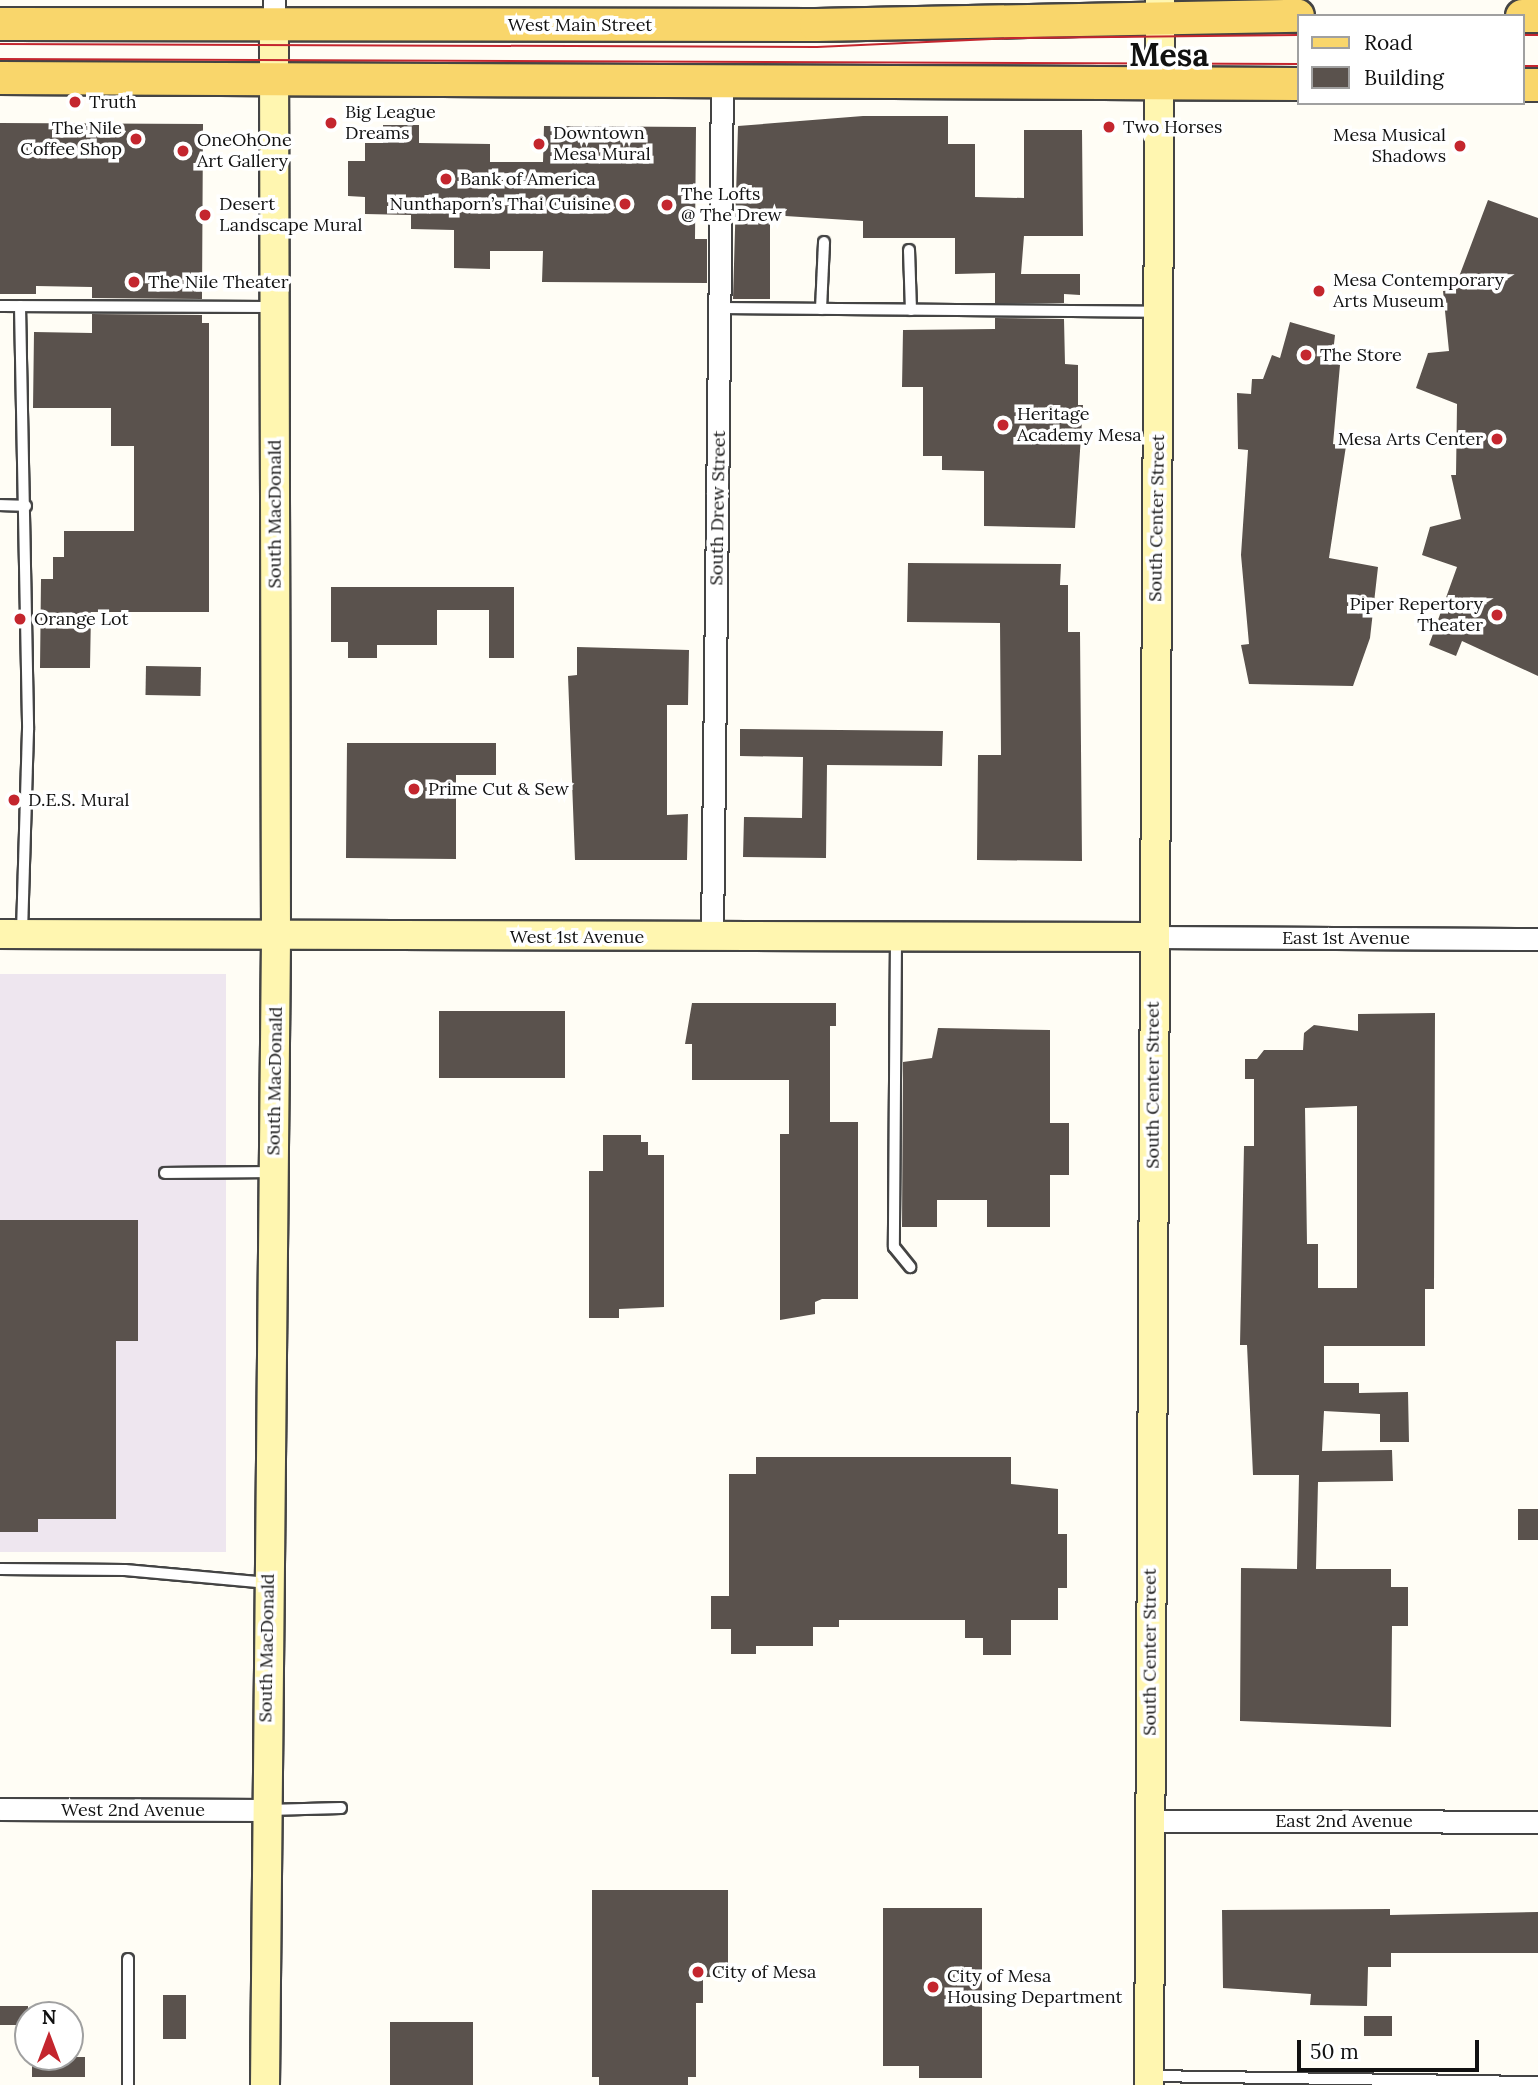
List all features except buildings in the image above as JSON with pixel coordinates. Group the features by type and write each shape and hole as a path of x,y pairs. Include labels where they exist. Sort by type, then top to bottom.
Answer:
{"main road":[{"name":"West Main Street","path":"0,24 274,13 816,25 1160,8 1296,16"},
{"path":"0,78 274,76 1296,84"}],"street":[{"name":"South Center Street","path":"1149,2080 1160,8"},
{"name":"South MacDonald","path":"265,2085 265,1810 276,936 274,13"},
{"name":"South Drew Street","path":"712,937 722,79"},
{"name":"West 1st Avenue","path":"11,934 1154,937"},
{"name":"East 1st Avenue","path":"1154,937 1538,939"},
{"name":"West 2nd Avenue","path":"0,1809 265,1810"},
{"name":"East 2nd Avenue","path":"1150,1821 1538,1822"}],"lane":[{"path":"821,309 824,242"},
{"path":"909,250 911,310"},
{"path":"0,306 275,307"},
{"path":"11,934 26,506 20,306"},
{"path":"720,308 1159,312"},
{"path":"0,505 26,506"},
{"path":"896,938 894,1247 910,1268"},
{"path":"165,1173 273,1172"},
{"path":"0,1569 125,1570 268,1583"},
{"path":"265,1810 341,1808"},
{"path":"128,1959 128,2085"},
{"path":"1149,2080 1538,2082"}],"shaded area":[{"path":"0,974 226,974 226,1552 0,1552"}],"tram line":[{"path":"0,44 817,47 1014,38 1296,35"},
{"path":"1524,35 1538,35"},
{"path":"0,59 1296,64"},
{"path":"1524,66 1538,66"}],"place":[{"name":"Truth","path":"75,102"},
{"name":"Big League Dreams","path":"331,123"},
{"name":"Two Horses","path":"1109,127"},
{"name":"The Nile Coffee Shop","path":"136,139"},
{"name":"Downtown Mesa Mural","path":"539,144"},
{"name":"Mesa Musical Shadows","path":"1460,146"},
{"name":"OneOhOne Art Gallery","path":"183,151"},
{"name":"Bank of America","path":"446,179"},
{"name":"Nunthaporn’s Thai Cuisine","path":"625,204"},
{"name":"The Lofts @ The Drew","path":"667,205"},
{"name":"Desert Landscape Mural","path":"205,215"},
{"name":"The Nile Theater","path":"134,282"},
{"name":"Mesa Contemporary Arts Museum","path":"1319,291"},
{"name":"The Store","path":"1306,355"},
{"name":"Heritage Academy Mesa","path":"1003,425"},
{"name":"Mesa Arts Center","path":"1497,439"},
{"name":"Piper Repertory Theater","path":"1497,615"},
{"name":"Orange Lot","path":"20,619"},
{"name":"Prime Cut & Sew","path":"414,789"},
{"name":"D.E.S. Mural","path":"14,800"},
{"name":"City of Mesa","path":"698,1972"},
{"name":"City of Mesa Housing Department","path":"933,1987"}],"district":[{"name":"Mesa","path":"1169,55"}]}
